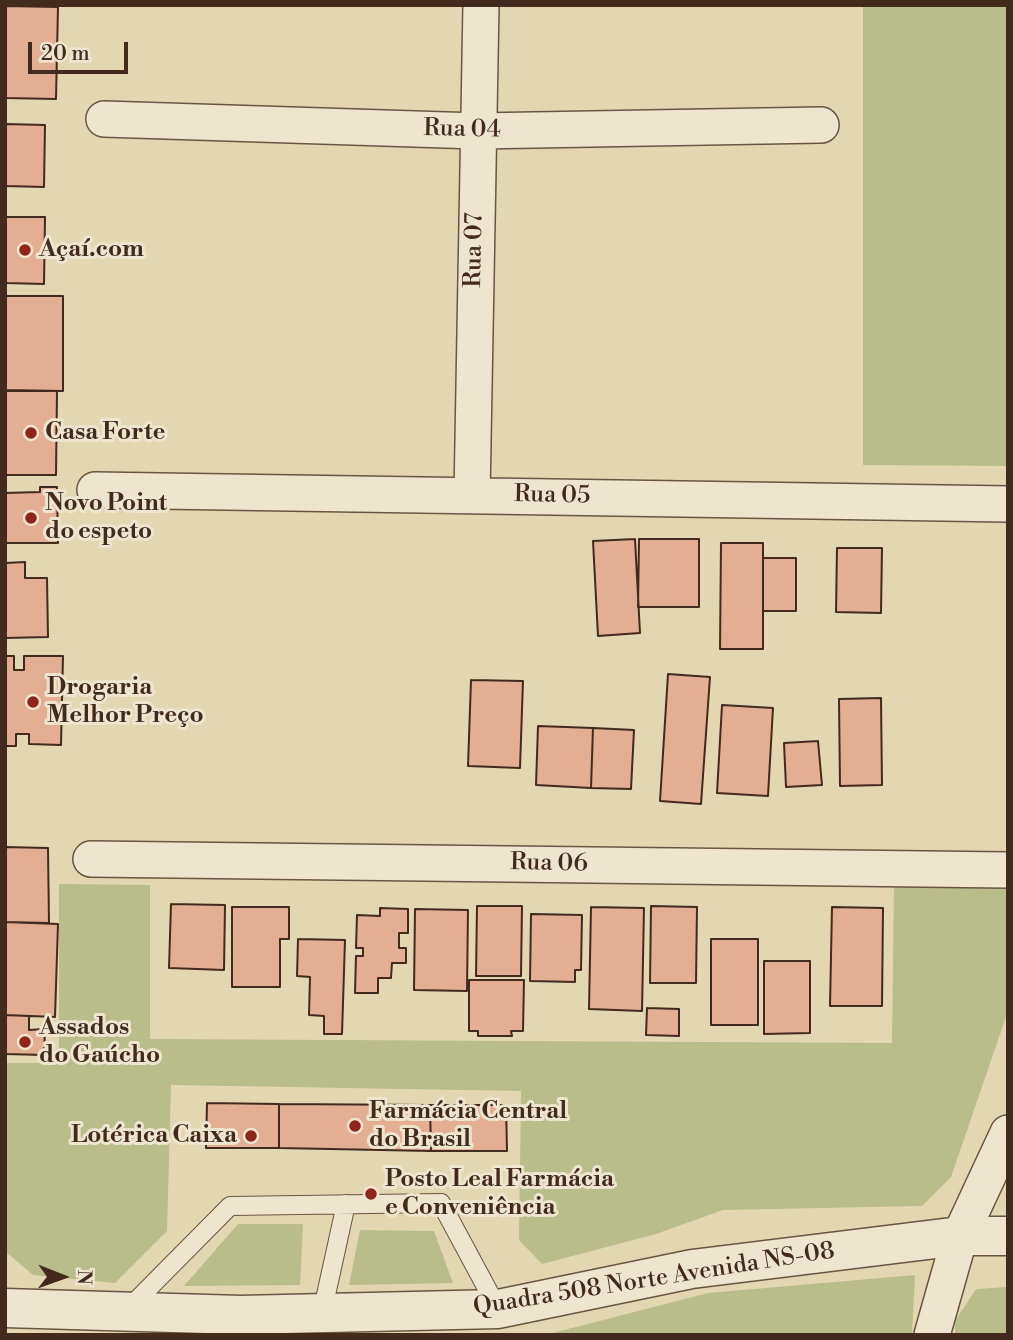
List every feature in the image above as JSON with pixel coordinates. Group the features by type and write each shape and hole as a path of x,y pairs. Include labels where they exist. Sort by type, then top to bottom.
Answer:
{"street":[{"name":"Rua 07","path":"472,495 481,5"},
{"name":"Rua 04","path":"104,119 477,131 821,125"},
{"name":"Rua 05","path":"95,490 1008,504"},
{"name":"Rua 06","path":"91,859 1008,870"},
{"path":"932,1335 960,1236 1008,1133"},
{"name":"Quadra 508 Norte Avenida NS-08","path":"5,1308 241,1315 498,1310 692,1269 960,1236 1008,1236"}],"lane":[{"path":"125,1312 230,1206 441,1203 498,1310"},
{"path":"321,1313 346,1204"}],"green space":[{"path":"863,5 1008,5 1008,466 863,465"},
{"path":"894,883 1008,887 1008,1011 951,1177 922,1206 723,1210 656,1234 542,1264 519,1240 521,1091 171,1085 167,1231 115,1283 33,1275 5,1251 5,1063 59,1063 59,884 150,885 150,1039 892,1043"},
{"path":"238,1224 303,1224 300,1285 184,1286"},
{"path":"360,1230 434,1231 453,1283 349,1285"},
{"path":"915,1275 912,1335 545,1335 708,1293"},
{"path":"1008,1287 1008,1335 955,1335 955,1321 976,1289"}],"building":[{"path":"5,6 58,7 56,99 5,98"},
{"path":"5,124 45,125 44,187 5,186"},
{"name":"Açaí.com","path":"5,217 45,217 44,284 5,283"},
{"path":"5,296 63,296 63,391 5,390"},
{"name":"Casa Forte","path":"5,391 57,391 56,475 5,475"},
{"name":"Novo Point do espeto","path":"40,487 57,487 58,543 5,543 5,493 40,492"},
{"path":"635,539 640,633 598,636 593,541"},
{"path":"639,539 699,539 699,607 638,607"},
{"path":"721,543 763,543 763,649 720,649"},
{"path":"837,548 882,548 881,613 836,612"},
{"path":"763,558 796,558 796,611 763,611"},
{"path":"25,562 25,578 47,578 48,637 5,638 5,563"},
{"name":"Drogaria Melhor Preço","path":"5,656 14,656 14,670 24,670 24,656 63,656 61,745 29,744 29,734 16,734 16,746 5,746"},
{"path":"668,674 710,677 701,804 660,801"},
{"path":"471,680 523,681 520,768 468,766"},
{"path":"881,698 882,785 840,786 839,699"},
{"path":"722,705 773,708 768,796 717,793"},
{"path":"538,726 593,728 591,788 536,785"},
{"path":"593,728 634,730 631,789 591,788"},
{"path":"818,741 822,785 786,787 784,743"},
{"path":"5,847 48,848 49,923 5,922"},
{"path":"171,904 225,905 224,970 169,968"},
{"path":"477,906 522,906 521,976 476,976"},
{"path":"651,906 697,907 696,983 650,983"},
{"path":"232,907 289,907 289,939 280,939 280,987 232,987"},
{"path":"591,907 644,908 642,1011 589,1009"},
{"path":"832,907 883,908 882,1006 830,1006"},
{"path":"380,908 408,909 408,933 399,933 399,948 406,948 406,963 392,963 391,978 378,978 378,993 355,993 356,956 363,956 363,948 356,948 357,915 380,916"},
{"path":"415,909 468,910 467,991 414,990"},
{"path":"531,914 582,915 581,970 575,970 575,982 530,981"},
{"path":"5,922 58,924 55,1017 5,1015"},
{"path":"298,939 345,940 342,1034 324,1034 324,1016 309,1015 310,977 297,976"},
{"path":"711,939 758,939 758,1025 711,1025"},
{"path":"764,961 810,961 810,1033 764,1034"},
{"path":"469,980 524,980 523,1031 511,1031 512,1036 478,1036 478,1031 469,1031"},
{"path":"647,1008 679,1009 679,1036 646,1035"},
{"name":"Assados do Gaúcho","path":"5,1015 29,1016 29,1030 45,1029 44,1055 5,1054"},
{"path":"207,1103 279,1104 279,1148 206,1148"},
{"name":"Farmácia Central do Brasil","path":"279,1104 430,1105 431,1151 279,1148"},
{"path":"430,1105 506,1105 507,1151 431,1151"}],"place":[{"name":"Açaí.com","path":"25,250"},
{"name":"Casa Forte","path":"31,433"},
{"name":"Novo Point do espeto","path":"31,518"},
{"name":"Drogaria Melhor Preço","path":"33,702"},
{"name":"Assados do Gaúcho","path":"25,1042"},
{"name":"Farmácia Central do Brasil","path":"355,1126"},
{"name":"Lotérica Caixa","path":"251,1136"},
{"name":"Posto Leal Farmácia e Conveniência","path":"371,1194"}]}
